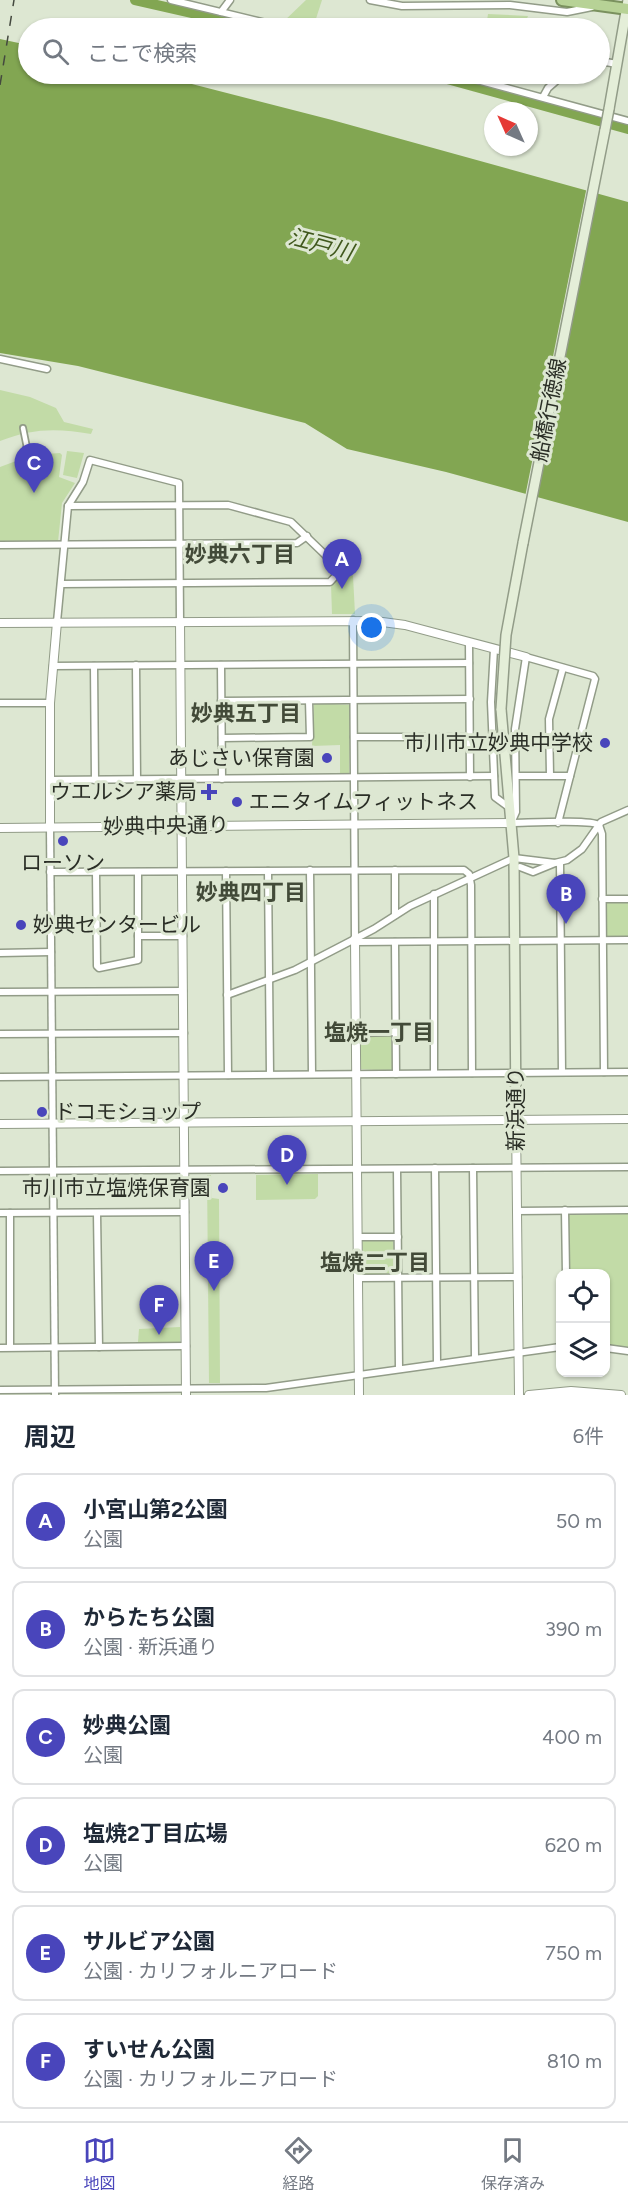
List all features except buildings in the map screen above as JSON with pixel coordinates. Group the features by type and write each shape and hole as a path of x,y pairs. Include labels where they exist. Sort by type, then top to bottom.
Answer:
{"highway":[{"path":"561,0 627,6"}],"main road":[{"name":"船橋行徳線","path":"511,823 501,709 503,656 511,601 605,130 627,6"},
{"name":"新浜通り","path":"511,823 514,858 516,1120"}],"street":[{"path":"171,0 246,18"},
{"path":"221,12 230,0"},
{"path":"370,0 402,6 510,5 567,12 598,5"},
{"path":"610,63 617,64"},
{"path":"493,84 628,121"},
{"path":"543,97 553,84"},
{"path":"0,359 47,369"},
{"path":"23,430 30,461"},
{"path":"55,1392 50,703 68,506 83,482 90,460 179,483 186,1392"},
{"path":"61,584 330,582 341,570 291,522 228,505 68,506"},
{"path":"0,545 297,543 307,536"},
{"path":"352,620 359,1395"},
{"path":"0,623 352,620 393,623 593,676 596,680 558,823"},
{"path":"469,642 470,777"},
{"path":"495,649 491,702 495,800 510,808"},
{"path":"526,657 515,729 516,812 511,823 592,822 599,825 602,834 604,1072"},
{"path":"53,666 469,663"},
{"path":"136,665 137,779"},
{"path":"221,665 222,778"},
{"path":"94,666 95,780"},
{"path":"550,776 549,719 563,668"},
{"path":"221,701 470,699"},
{"path":"222,738 310,737 309,701"},
{"path":"0,703 50,703"},
{"path":"354,737 470,736"},
{"path":"50,780 494,776"},
{"path":"516,776 570,776"},
{"path":"520,867 533,872 558,863 582,849 599,825 628,810"},
{"name":"妙典中央通り","path":"0,828 511,823"},
{"path":"227,995 269,980 355,941 395,915 434,894 514,858 558,863"},
{"path":"558,863 562,1072"},
{"path":"50,872 460,869 467,872 470,878 472,1073"},
{"path":"310,870 312,1074"},
{"path":"394,870 395,915"},
{"path":"226,871 228,1075"},
{"path":"268,871 270,1074"},
{"path":"96,872 97,966 137,962 138,872"},
{"path":"434,894 434,1073"},
{"path":"602,899 628,899"},
{"path":"138,936 183,936"},
{"path":"355,941 628,940"},
{"path":"395,942 396,1074"},
{"path":"0,953 51,952"},
{"path":"0,992 183,991"},
{"path":"356,1033 395,1032"},
{"path":"0,1034 184,1033"},
{"path":"0,1077 628,1071"},
{"path":"0,1125 628,1119"},
{"name":"新浜通り","path":"516,1120 519,1395"},
{"path":"0,1171 628,1167"},
{"path":"397,1168 399,1368"},
{"path":"435,1168 437,1363"},
{"path":"474,1168 475,1358"},
{"path":"517,1211 628,1209"},
{"path":"565,1210 566,1269"},
{"path":"0,1214 185,1212"},
{"path":"10,1213 10,1347"},
{"path":"97,1213 99,1347"},
{"path":"358,1237 398,1237"},
{"path":"358,1278 518,1277"},
{"path":"0,1348 186,1346"},
{"path":"0,1390 186,1392 266,1388 556,1347"},
{"path":"610,1349 628,1351"},
{"path":"529,1395 571,1391 621,1395"}],"shaded area":[{"path":"306,0 322,0 316,18 287,18"},
{"path":"488,14 528,16 527,18 487,18"},
{"path":"0,390 30,397 56,408 64,422 93,429 91,434 45,430 0,441"},
{"path":"67,451 84,453 77,478 63,475"},
{"path":"60,453 62,455 59,477 75,483 62,503 58,542 0,542 0,467 32,455"},
{"path":"346,569 353,576 355,614 332,614 331,584"},
{"path":"314,703 351,705 349,774 340,774 340,745 312,746"},
{"path":"607,900 628,900 628,938 605,936 604,903"},
{"path":"391,1034 393,1068 391,1071 359,1069 359,1036"},
{"path":"318,1174 318,1196 315,1199 256,1200 256,1175"},
{"path":"207,1175 211,1175 212,1198 219,1199 220,1383 209,1383"},
{"path":"628,1212 628,1348 610,1346 610,1269 568,1269 568,1215"},
{"path":"393,1238 395,1273 364,1275 362,1240"},
{"path":"180,1327 180,1344 138,1342 139,1329"}],"water":[{"name":"江戸川","path":"0,39 18,43 18,84 192,84 332,120 628,202 628,522 446,472 347,449 305,423 78,366 0,353"}],"pier":[{"path":"587,186 596,189 535,500 525,497"}],"waterway":[{"path":"135,0 214,18"},
{"path":"465,84 628,129"}],"railway":[{"path":"0,85 14,0"}],"place":[{"name":"妙典公園","path":"34,493"},
{"name":"小宮山第2公園","path":"342,589"},
{"name":"市川市立妙典中学校","path":"605,743"},
{"name":"あじさい保育園","path":"327,758"},
{"name":"ウエルシア薬局","path":"209,792"},
{"name":"エニタイムフィットネス","path":"237,802"},
{"name":"ローソン","path":"63,841"},
{"name":"からたち公園","path":"566,924"},
{"name":"妙典センタービル","path":"21,925"},
{"name":"ドコモショップ","path":"42,1112"},
{"name":"塩焼2丁目広場","path":"287,1185"},
{"name":"市川市立塩焼保育園","path":"223,1188"},
{"name":"サルビア公園","path":"214,1291"},
{"name":"すいせん公園","path":"159,1335"}],"district":[{"name":"妙典六丁目","path":"240,554"},
{"name":"妙典五丁目","path":"246,713"},
{"name":"妙典四丁目","path":"251,892"},
{"name":"塩焼一丁目","path":"379,1032"},
{"name":"塩焼二丁目","path":"375,1262"}]}
